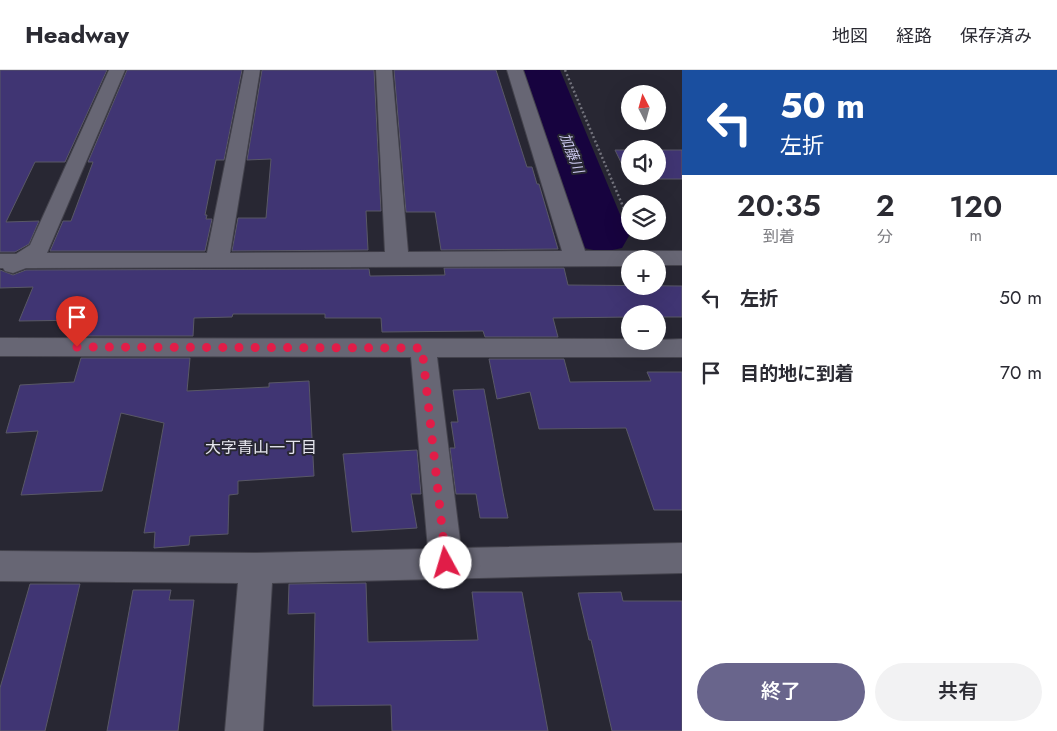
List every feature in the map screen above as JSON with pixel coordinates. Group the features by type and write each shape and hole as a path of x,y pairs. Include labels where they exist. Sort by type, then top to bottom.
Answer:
{"street":[{"path":"0,277 10,261 38,249 116,70"},
{"path":"217,260 252,70"},
{"path":"384,70 397,259"},
{"path":"515,70 576,258"},
{"path":"10,261 682,258"},
{"path":"0,347 682,348"},
{"path":"422,348 446,563"},
{"path":"0,566 256,568 682,558"},
{"path":"244,731 256,568"}],"path":[{"path":"564,70 621,202"}],"building":[{"path":"0,70 107,70 65,162 35,162 6,222 39,221 29,244 15,252 0,252"},
{"path":"127,70 242,70 224,160 216,160 205,215 207,215 206,219 212,219 205,251 50,251 63,221 71,221 93,162 88,162"},
{"path":"262,70 374,70 381,211 366,211 368,250 232,251 238,218 266,218 271,159 247,160"},
{"path":"394,70 496,70 527,167 532,167 537,184 539,184 558,249 441,250 435,212 406,212"},
{"path":"615,150 621,150 621,162"},
{"path":"666,150 682,150 682,179 666,179"},
{"path":"444,268 564,268 568,285 621,285 621,295 666,295 666,286 682,286 682,317 666,317 666,305 621,305 621,317 553,318 558,337 485,337 483,331 382,332 381,318 325,318 325,314 233,314 232,317 194,318 193,336 87,336 91,320 19,321 33,287 0,288 0,270 13,275 26,270 369,269 370,276 445,275"},
{"path":"81,358 190,358 187,391 269,387 269,383 309,381 314,476 238,481 238,494 229,495 228,534 190,536 189,545 154,548 155,532 144,533 164,423 121,413 102,491 21,495 38,431 6,433 20,385 74,382"},
{"path":"489,359 564,359 570,382 651,381 647,372 682,372 682,510 654,510 626,428 539,429 530,392 497,399"},
{"path":"484,389 508,518 480,518 476,494 456,494 450,448 455,448 451,422 458,422 453,390"},
{"path":"417,450 421,494 411,494 417,528 352,532 343,454"},
{"path":"366,583 368,642 478,640 472,592 522,592 548,731 392,731 391,705 313,706 315,613 288,614 289,584"},
{"path":"30,584 80,584 45,731 0,731 0,688"},
{"path":"133,590 171,590 169,600 194,600 178,731 107,731"},
{"path":"621,592 623,601 682,601 682,731 612,731 578,593"}],"waterway":[{"name":"加藤川","path":"540,70 603,236"}],"district":[{"name":"大字青山一丁目","path":"261,447"}],"route":[{"path":"77,347 422,348 446,563"}]}
